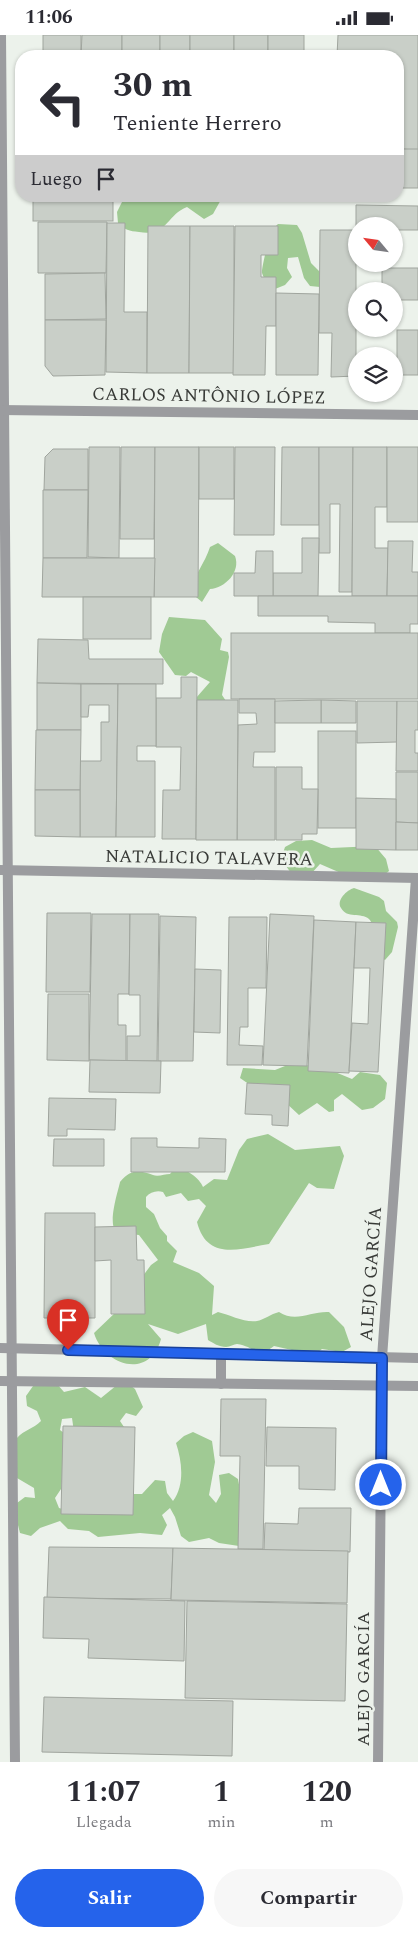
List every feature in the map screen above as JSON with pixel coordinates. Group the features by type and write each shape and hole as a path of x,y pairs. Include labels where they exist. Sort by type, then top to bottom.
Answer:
{"street":[{"path":"1,35 4,870 15,1762"},
{"name":"CARLOS ANTÔNIO LÓPEZ","path":"2,410 418,415"},
{"name":"NATALICIO TALAVERA","path":"4,870 417,878"},
{"name":"ALEJO GARCÍA","path":"378,1762 382,1358 417,878"},
{"path":"0,1348 418,1358"},
{"path":"220,1353 221,1384"},
{"path":"0,1381 418,1386"}],"green space":[{"path":"122,202 220,202 213,214 204,219 187,207 161,228 149,233 130,231 123,227 118,223 117,212"},
{"path":"278,224 297,225 302,233 311,263 326,278 320,287 310,286 304,278 298,257 288,258 287,268 292,277 285,285 275,289 264,278 262,271 270,233"},
{"path":"218,543 235,556 236,568 226,582 221,586 210,589 202,602 190,592 210,547"},
{"path":"169,617 205,620 222,639 220,650 228,652 229,657 222,695 228,704 205,756 194,756 196,698 210,682 191,672 186,676 175,675 159,652 162,634"},
{"path":"312,840 331,848 375,846 386,859 389,871 375,882 350,877 320,864 309,876 291,873 281,859 285,847 296,841"},
{"path":"354,888 379,897 384,901 386,911 397,922 398,927 392,952 385,960 376,954 374,931 369,919 347,913 341,908 341,899 345,893"},
{"path":"318,1065 352,1079 360,1072 380,1075 387,1083 385,1099 373,1108 362,1110 342,1094 334,1100 334,1111 329,1112 317,1103 299,1115 284,1101 253,1087 240,1078 243,1068 275,1070 285,1066"},
{"path":"268,1134 295,1150 340,1146 344,1156 334,1189 317,1188 309,1183 269,1244 236,1250 216,1247 208,1243 197,1222 206,1206 199,1199 188,1201 181,1193 166,1197 163,1192 152,1193 146,1197 146,1207 154,1214 160,1228 167,1236 167,1241 177,1251 173,1262 199,1273 214,1286 212,1315 218,1312 252,1321 279,1312 291,1317 298,1317 329,1312 344,1327 351,1347 342,1352 322,1349 314,1355 274,1346 259,1352 243,1345 237,1344 226,1347 214,1344 208,1340 206,1324 178,1334 148,1324 161,1339 155,1352 147,1360 138,1364 127,1364 107,1354 99,1344 94,1333 117,1311 151,1265 158,1260 139,1235 120,1234 115,1229 113,1217 120,1182 135,1172 159,1176 170,1174 174,1169 191,1173 203,1187 214,1179 227,1180 239,1150 247,1139"},
{"path":"38,1379 57,1384 64,1392 85,1387 101,1398 117,1385 127,1383 135,1389 143,1407 136,1416 126,1413 120,1421 126,1430 75,1439 72,1418 62,1419 60,1430 68,1436 61,1489 55,1498 59,1508 69,1511 132,1494 142,1494 155,1480 165,1481 167,1493 173,1501 177,1495 181,1480 180,1457 176,1443 184,1436 193,1432 212,1441 215,1462 209,1495 216,1503 221,1494 219,1475 229,1473 238,1479 240,1490 239,1546 219,1543 209,1538 189,1542 181,1536 170,1508 162,1515 167,1525 162,1535 140,1533 98,1537 89,1531 68,1529 60,1521 40,1528 31,1536 20,1533 15,1513 17,1503 25,1497 35,1498 34,1488 17,1478 17,1438 41,1421 37,1411 27,1406 26,1396"}],"building":[{"path":"43,35 81,35 81,50 43,50"},
{"path":"82,35 122,35 122,50 81,50"},
{"path":"122,35 160,35 160,50 122,50"},
{"path":"160,35 190,35 190,50 160,50"},
{"path":"190,35 234,35 234,50 190,50"},
{"path":"234,35 268,35 268,50 234,50"},
{"path":"268,35 304,35 304,50 268,50"},
{"path":"338,35 418,35 418,150 404,149 404,50 337,50"},
{"path":"404,149 418,149 418,188 404,188"},
{"path":"33,202 113,202 113,221 33,221"},
{"path":"356,205 418,206 418,230 403,230 403,217 356,217"},
{"path":"38,222 107,222 106,273 38,273"},
{"path":"107,223 125,223 124,312 147,312 147,373 106,372"},
{"path":"148,226 190,226 189,373 147,373"},
{"path":"190,226 234,226 234,373 189,373"},
{"path":"235,226 278,226 278,255 261,255 261,277 276,277 276,326 266,326 265,375 233,375"},
{"path":"320,230 348,230 348,273 356,273 356,282 348,282 348,337 356,337 356,347 348,347 348,376 331,377 332,333 319,333"},
{"path":"403,268 418,268 418,300 403,300 403,282 382,282 382,273 402,273"},
{"path":"105,273 106,319 45,320 45,274"},
{"path":"276,293 319,294 318,375 276,375"},
{"path":"45,320 106,320 105,375 53,376 45,366"},
{"path":"403,330 418,330 418,375 403,375 403,347 397,347 397,337 403,337"},
{"path":"89,447 120,447 119,558 88,557"},
{"path":"121,447 155,447 154,539 120,539"},
{"path":"155,447 199,447 198,597 154,597"},
{"path":"199,447 234,447 234,499 199,499"},
{"path":"235,447 275,447 274,535 234,535"},
{"path":"282,447 319,447 319,525 281,525"},
{"path":"319,447 353,447 352,592 339,592 340,504 330,504 330,553 319,553"},
{"path":"353,447 387,447 387,507 375,507 375,548 388,548 387,596 352,596"},
{"path":"387,447 418,447 418,522 387,522"},
{"path":"53,449 88,449 88,490 44,490 45,457"},
{"path":"43,490 88,490 87,558 43,558"},
{"path":"302,538 319,538 318,596 273,596 273,573 302,573"},
{"path":"388,541 413,541 412,572 418,572 418,596 387,596"},
{"path":"256,551 273,551 273,596 234,596 234,573 255,573"},
{"path":"43,558 155,558 154,597 42,597"},
{"path":"258,596 418,596 418,624 410,624 410,633 375,633 375,623 328,622 328,616 258,616"},
{"path":"83,597 151,597 151,639 83,639"},
{"path":"231,633 418,633 418,699 231,699"},
{"path":"38,639 88,640 89,659 163,659 163,684 37,683"},
{"path":"181,677 197,677 196,839 162,839 163,790 180,790 181,747 156,747 156,698 181,698"},
{"path":"37,683 81,684 81,730 37,730"},
{"path":"81,684 118,684 116,837 80,837 80,761 101,761 101,722 109,722 109,705 89,705 88,717 81,717"},
{"path":"118,684 156,684 156,746 137,746 137,761 155,761 155,837 116,837"},
{"path":"239,699 275,699 275,752 254,752 253,767 275,767 275,840 237,840 238,725 257,724 256,713 239,713"},
{"path":"197,700 238,700 237,840 196,840"},
{"path":"321,700 356,701 356,723 321,723"},
{"path":"321,700 321,723 275,723 275,701"},
{"path":"357,701 397,701 397,742 357,743"},
{"path":"397,701 418,701 418,730 415,730 415,753 418,753 418,771 396,771"},
{"path":"36,730 81,730 80,790 35,790"},
{"path":"318,731 356,731 356,828 318,828"},
{"path":"276,767 302,767 302,789 318,789 317,834 302,834 302,840 276,840"},
{"path":"396,772 418,772 418,823 396,822"},
{"path":"35,790 80,790 80,837 35,836"},
{"path":"356,798 396,799 396,850 356,849"},
{"path":"396,822 418,823 418,850 396,850"},
{"path":"47,913 91,913 90,992 46,992"},
{"path":"92,914 130,914 129,994 118,994 118,1025 126,1025 126,1061 89,1060"},
{"path":"130,914 159,914 157,1061 127,1061 127,1036 140,1036 140,995 129,995"},
{"path":"270,914 314,916 307,1066 263,1065"},
{"path":"160,916 196,917 193,1061 158,1061"},
{"path":"229,917 267,917 266,988 248,988 248,1027 240,1027 239,1045 263,1046 262,1065 227,1065"},
{"path":"314,920 356,922 349,1073 308,1071"},
{"path":"356,922 386,923 378,1072 349,1071 352,1023 368,1024 370,968 354,968"},
{"path":"195,969 221,970 220,1033 194,1032"},
{"path":"48,994 89,994 89,1061 47,1060"},
{"path":"90,1060 161,1061 160,1093 89,1092"},
{"path":"247,1083 290,1085 288,1126 272,1125 272,1115 245,1114"},
{"path":"49,1098 116,1099 115,1130 67,1129 67,1136 48,1136"},
{"path":"131,1138 157,1138 157,1147 199,1148 199,1138 226,1139 225,1172 131,1172"},
{"path":"54,1139 104,1139 104,1166 53,1166"},
{"path":"45,1213 95,1213 95,1318 44,1318"},
{"path":"136,1226 137,1260 144,1260 145,1314 111,1314 111,1260 95,1261 95,1227"},
{"path":"221,1399 266,1399 263,1549 238,1549 240,1456 220,1456"},
{"path":"63,1426 135,1427 133,1515 61,1514"},
{"path":"267,1427 336,1428 335,1490 299,1489 299,1466 266,1466"},
{"path":"299,1508 351,1508 350,1552 264,1550 265,1523 298,1524"},
{"path":"49,1547 173,1548 171,1599 47,1598"},
{"path":"173,1548 348,1551 347,1603 171,1600"},
{"path":"44,1597 185,1601 184,1661 88,1658 89,1639 43,1638"},
{"path":"187,1601 347,1604 345,1701 185,1698"},
{"path":"44,1697 233,1701 232,1756 42,1752"}],"route":[{"path":"68,1350 382,1358 381,1485"}]}
